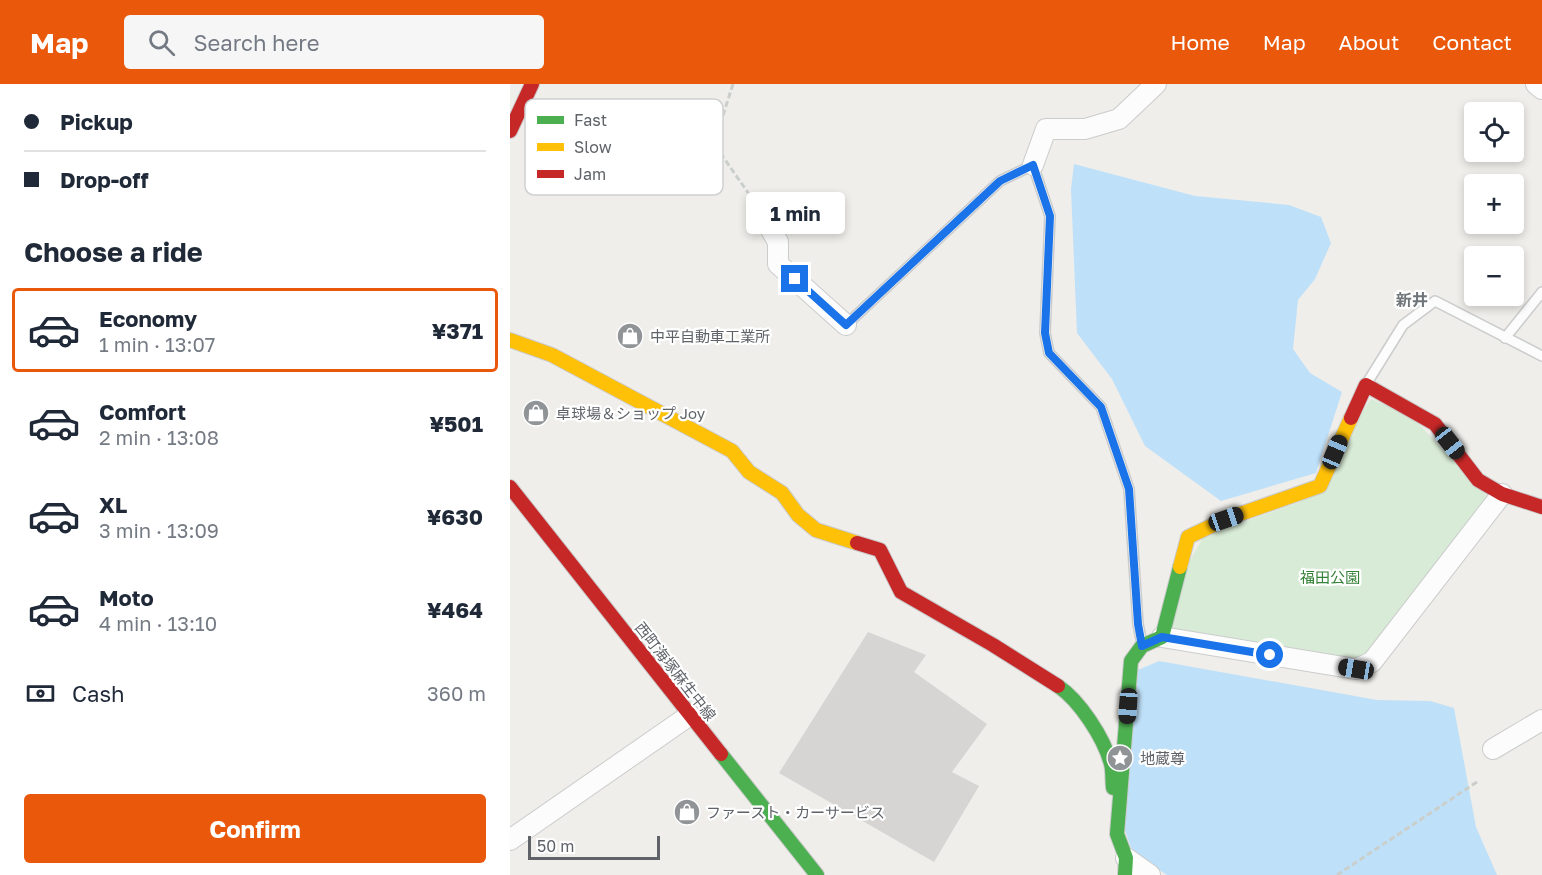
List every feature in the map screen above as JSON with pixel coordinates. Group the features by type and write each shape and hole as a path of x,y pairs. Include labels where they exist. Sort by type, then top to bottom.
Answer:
{"main road":[{"path":"510,131 532,84"},
{"path":"510,340 552,356 732,451 749,472 782,493 798,515 816,530 880,550 901,592 993,645 1068,693 1098,734 1111,765 1117,834 1126,866"},
{"path":"1117,834 1131,661 1142,646 1162,637 1188,537 1226,519 1320,486 1366,385 1435,424 1478,480 1502,494 1542,507"},
{"name":"西町海塚麻生中線","path":"510,487 817,875"}],"street":[{"path":"1033,165 1046,129 1085,129 1119,119 1155,84"},
{"path":"1536,84 1542,89"},
{"path":"758,207 778,242 778,264 846,325"},
{"path":"1162,637 1356,669 1372,663 1502,494"},
{"path":"510,840 690,715"},
{"path":"1493,749 1542,720"},
{"path":"1126,866 1150,875"}],"lane":[{"path":"846,325 1000,181 1033,165 1050,216 1045,333 1049,353 1101,407 1129,489 1138,624 1142,646"},
{"path":"1505,338 1542,292"},
{"path":"1366,385 1403,325 1436,301 1542,356"}],"path":[{"path":"723,115 733,84"},
{"path":"723,157 758,207"},
{"path":"1337,875 1477,782"}],"green space":[{"name":"福田公園","path":"1371,399 1411,416 1490,499 1371,652 1361,659 1327,658 1171,632 1185,569 1204,536 1300,502"}],"water":[{"path":"1074,164 1195,196 1289,205 1321,217 1331,243 1315,279 1298,300 1293,349 1310,373 1342,392 1316,473 1221,501 1145,446 1112,379 1077,333 1071,189"},
{"path":"1159,661 1377,700 1430,701 1454,708 1476,827 1497,875 1167,875 1144,860 1131,848 1124,827 1138,670"}],"building":[{"path":"868,632 926,655 914,672 987,724 952,772 979,786 934,862 779,773"}],"traffic: fast":[{"path":"1125,875 1126,858 1117,834 1131,661 1142,646 1162,637 1180,567"},
{"path":"1058,686 1083,710 1103,743 1111,764 1113,788"},
{"path":"721,754 817,875"}],"traffic: slow":[{"path":"510,340 552,355 732,451 749,472 782,493 798,515 816,530 857,543"},
{"path":"1180,567 1188,537 1226,519 1320,486 1351,418"}],"traffic: jam":[{"path":"510,131 532,84"},
{"path":"1351,418 1366,385 1435,424 1478,480 1502,494 1542,507"},
{"path":"510,487 721,754"},
{"path":"857,543 880,550 901,592 1058,686"}],"place":[{"name":"中平自動車工業所","path":"630,336"},
{"name":"卓球場＆ショップ Joy","path":"536,413"},
{"name":"地蔵尊","path":"1120,758"},
{"name":"ファースト・カーサービス","path":"687,812"}],"district":[{"name":"新井","path":"1412,300"}],"route":[{"path":"795,279 846,325 1000,181 1033,165 1050,216 1045,333 1049,353 1101,407 1129,489 1138,624 1142,646 1162,637 1270,655"}]}
